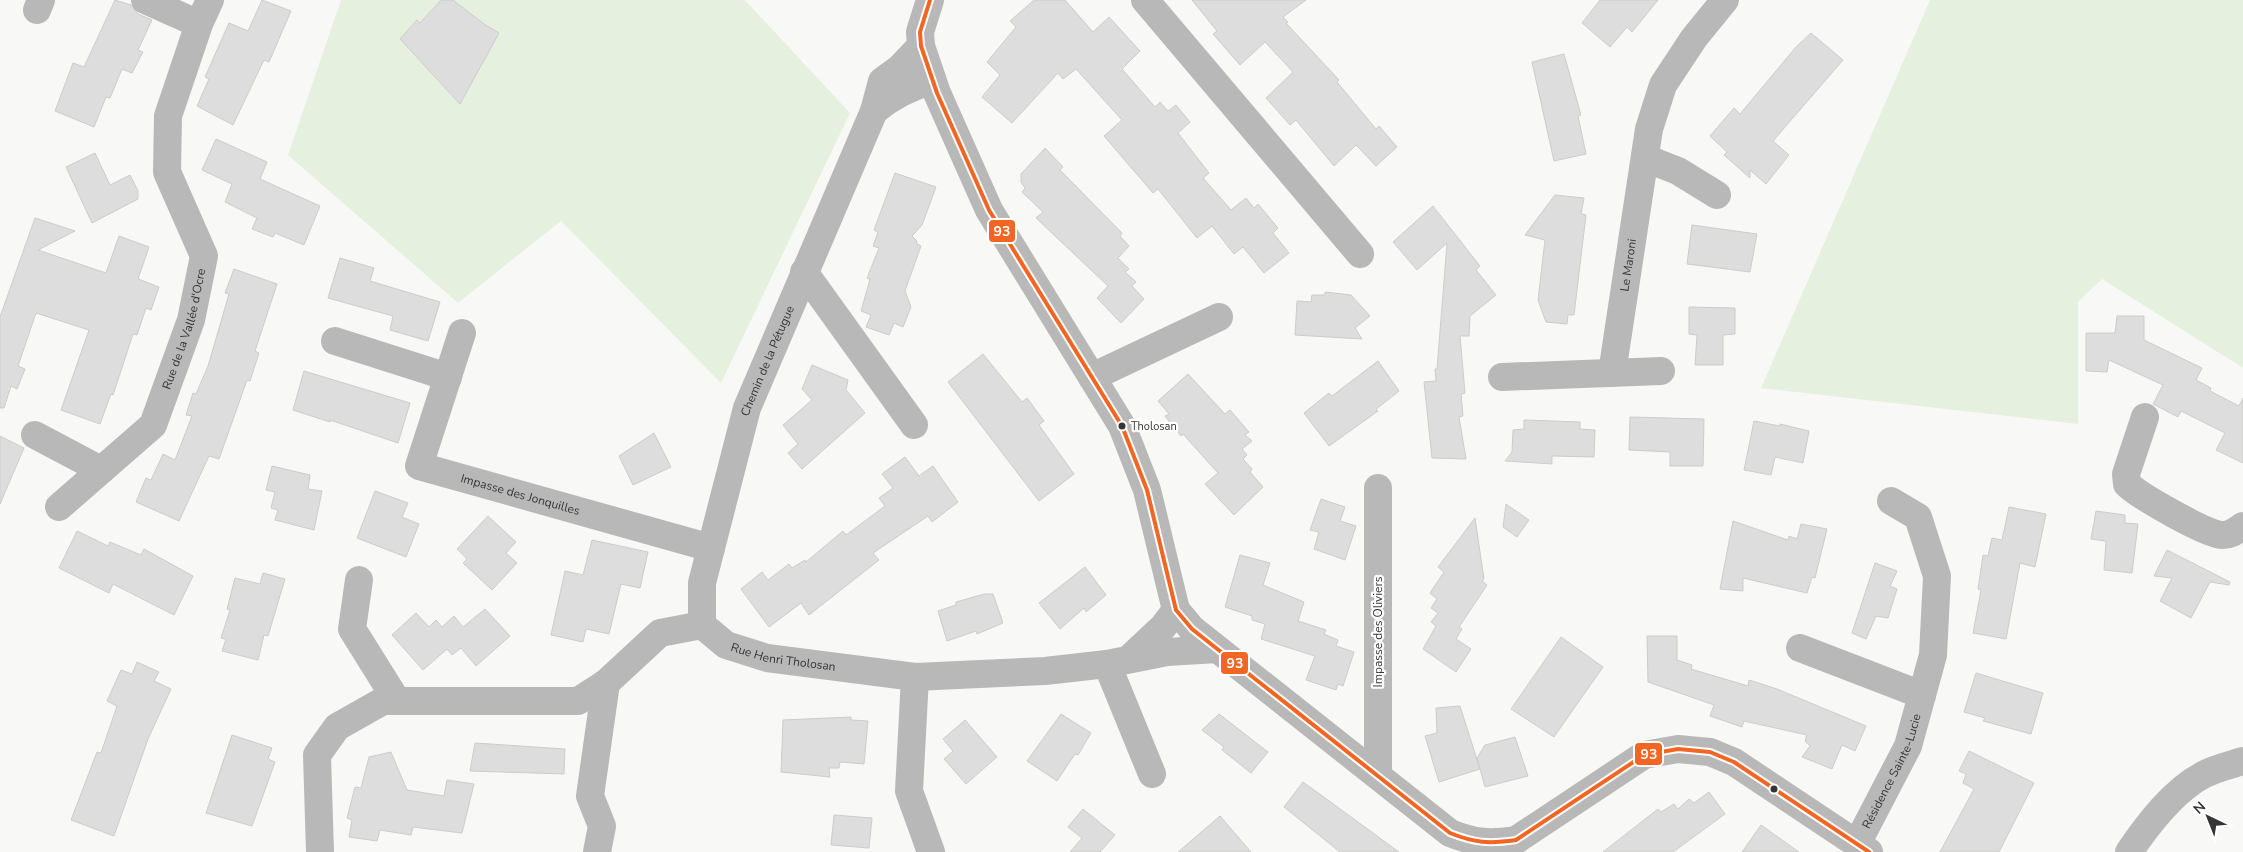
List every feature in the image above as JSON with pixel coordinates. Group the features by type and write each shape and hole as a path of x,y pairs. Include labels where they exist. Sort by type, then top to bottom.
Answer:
{"street":[{"path":"146,0 199,24"},
{"name":"Rue de la Vallée d'Ocre","path":"59,508 152,425 191,320 204,256 167,172 168,116 199,24 210,0"},
{"path":"930,0 920,32 921,46 932,81 990,210 1122,426 1147,490 1180,616 1217,649 1450,833 1468,841 1500,847 1516,840 1644,755 1678,749 1710,752 1734,762 1863,848"},
{"path":"1145,0 1360,254"},
{"name":"Le Maroni","path":"1612,373 1649,129 1663,85 1694,38 1725,0"},
{"name":"Chemin de la Pétugue","path":"702,625 702,583 747,408 874,110 882,81 900,68 921,46"},
{"path":"874,110 891,97 913,86 932,81"},
{"path":"1645,158 1678,171 1717,195"},
{"path":"804,272 914,424"},
{"path":"1092,377 1219,317"},
{"name":"Impasse des Jonquilles","path":"462,333 419,466 711,548"},
{"path":"335,341 448,377"},
{"path":"1502,377 1661,371"},
{"path":"2145,417 2126,474 2127,484 2134,491 2174,514 2216,534 2223,536 2230,534 2243,526"},
{"path":"35,435 101,470"},
{"name":"Impasse des Oliviers","path":"1378,488 1378,776"},
{"name":"Résidence Sainte-Lucie","path":"1863,848 1908,746 1933,655 1937,576 1918,518 1891,501"},
{"path":"359,580 352,629 398,701"},
{"path":"1167,652 1180,616"},
{"path":"1152,774 1118,661 1180,616"},
{"path":"320,852 316,755 337,727 383,701 578,700 606,683 660,633 702,625"},
{"name":"Rue Henri Tholosan","path":"702,625 726,645 767,658 915,677 1044,671 1167,652 1217,649"},
{"name":"Résidence Sainte-Lucie","path":"1800,648 1922,695"},
{"path":"915,677 910,791 931,852"},
{"path":"597,852 602,826 590,796 606,683"},
{"path":"2129,852 2142,834 2187,785 2216,769 2243,760"}],"green space":[{"path":"341,0 745,0 850,113 721,383 561,221 458,303 288,155"},
{"path":"1930,0 2243,0 2243,368 2102,279 2078,302 2078,424 1761,388"}],"building":[{"path":"115,0 131,5 138,14 152,20 138,50 143,52 132,73 122,69 110,98 106,97 94,127 55,111 73,63 84,67"},
{"path":"262,0 291,11 269,62 264,60 233,125 197,106 209,79 205,77 229,23 248,31"},
{"path":"441,0 453,0 499,33 460,104 400,39 417,20 420,23"},
{"path":"1034,0 1065,0 1093,32 1109,17 1140,51 1122,69 1155,107 1160,102 1168,111 1176,105 1190,122 1178,133 1209,173 1203,178 1231,210 1246,198 1254,208 1258,204 1278,228 1273,233 1289,253 1264,273 1243,247 1234,254 1212,226 1197,238 1158,189 1153,193 1104,136 1122,120 1076,69 1063,79 1058,73 1012,123 982,97 1000,75 987,62 1016,27 1010,21"},
{"path":"1192,0 1306,0 1283,17 1288,22 1286,23 1339,80 1337,82 1376,129 1379,126 1397,147 1376,166 1356,145 1334,166 1296,120 1290,125 1266,98 1293,72 1265,42 1240,65 1213,34 1217,31"},
{"path":"1600,0 1658,0 1632,32 1627,27 1610,47 1582,23"},
{"path":"1811,33 1843,60 1773,141 1789,155 1766,184 1750,170 1750,178 1724,155 1727,152 1710,136 1734,108 1740,114 1796,47"},
{"path":"1564,54 1581,115 1578,116 1586,154 1554,161 1532,62"},
{"path":"216,139 267,162 260,179 320,206 304,245 275,233 273,237 252,229 257,218 225,202 232,184 202,170"},
{"path":"1045,148 1063,167 1060,170 1122,233 1120,236 1129,246 1118,258 1129,269 1125,272 1136,282 1132,286 1144,299 1121,323 1097,298 1108,286 1036,218 1043,212 1022,192 1025,188 1021,182 1021,174"},
{"path":"95,153 110,185 130,175 138,191 138,199 92,223 66,167"},
{"path":"895,173 936,187 922,225 912,236 917,241 916,243 921,246 905,291 911,307 903,327 894,323 889,335 866,327 871,315 861,311 870,279 867,278 879,248 873,246 878,232 874,230"},
{"path":"1555,195 1584,198 1581,214 1586,215 1574,315 1568,315 1567,324 1546,322 1538,300 1545,240 1525,235"},
{"path":"1433,206 1480,266 1476,270 1496,295 1470,316 1469,336 1460,336 1465,393 1461,394 1463,416 1459,417 1466,459 1432,458 1424,382 1436,381 1435,369 1437,369 1447,243 1417,270 1393,242"},
{"path":"35,218 75,231 38,250 106,273 119,236 149,247 138,279 159,287 151,310 146,308 137,335 133,334 113,395 111,394 100,424 61,410 89,330 36,313 18,366 25,369 17,389 11,386 4,408 0,408 0,317"},
{"path":"1692,225 1757,234 1750,272 1687,264"},
{"path":"340,258 374,268 370,281 440,302 428,341 390,330 393,316 328,298"},
{"path":"234,269 277,284 255,351 259,353 250,381 247,380 219,459 209,456 179,521 136,502 146,478 151,480 163,454 175,460 192,416 186,415 193,393 196,394 208,366 229,294 225,293"},
{"path":"1325,292 1351,295 1370,316 1355,328 1362,339 1295,335 1297,301 1311,302 1312,295 1325,295"},
{"path":"1689,307 1735,308 1735,334 1723,335 1723,365 1695,365 1697,335 1689,334"},
{"path":"2117,316 2144,316 2144,340 2202,368 2196,380 2211,388 2210,391 2239,406 2243,398 2243,463 2216,450 2225,433 2181,411 2178,417 2153,404 2163,385 2109,360 2107,372 2086,371 2086,333 2115,333"},
{"path":"983,354 1022,402 1027,398 1044,421 1039,425 1074,474 1039,501 948,382"},
{"path":"1378,361 1399,391 1376,409 1378,411 1329,446 1304,413 1329,393 1332,396"},
{"path":"812,365 848,380 846,390 865,413 802,469 788,453 798,444 783,425 812,400 802,389"},
{"path":"304,371 410,403 398,443 330,420 330,422 293,410"},
{"path":"1188,374 1225,414 1230,410 1249,432 1245,435 1252,441 1242,449 1247,455 1243,459 1252,469 1250,472 1263,487 1234,515 1205,484 1218,473 1183,434 1181,436 1165,416 1169,414 1158,401"},
{"path":"1630,417 1704,419 1703,466 1670,466 1670,452 1629,450"},
{"path":"1524,420 1580,422 1580,429 1595,430 1594,457 1552,456 1552,464 1505,461 1512,452 1513,430 1524,429"},
{"path":"1754,421 1780,426 1780,424 1809,431 1803,463 1775,457 1771,475 1744,470"},
{"path":"654,433 671,467 633,485 619,456"},
{"path":"0,436 24,448 0,504"},
{"path":"905,457 919,476 933,466 958,502 932,522 928,516 873,553 879,560 809,615 801,603 769,627 741,589 762,572 768,580 789,564 792,568 805,560 806,562 843,531 846,535 885,506 879,498 893,488 882,474"},
{"path":"272,466 310,475 308,489 322,491 314,530 275,520 278,510 271,508 275,492 266,490"},
{"path":"375,491 408,503 402,517 419,524 406,557 357,538"},
{"path":"1321,499 1345,507 1340,521 1356,526 1345,560 1314,549 1319,532 1310,530"},
{"path":"1506,504 1529,520 1517,537 1503,527"},
{"path":"2009,507 2046,514 2035,567 2020,563 2006,639 1973,633 1981,590 1978,589 1983,555 1988,556 1992,538 2002,540"},
{"path":"2096,511 2125,515 2125,523 2138,524 2132,573 2104,570 2106,541 2091,539"},
{"path":"488,516 516,542 506,553 517,563 492,590 463,563 467,559 457,549"},
{"path":"1475,518 1484,579 1482,581 1487,585 1459,627 1462,629 1456,639 1471,649 1456,672 1423,649 1436,626 1431,622 1438,613 1431,608 1437,599 1430,593 1444,572 1438,567"},
{"path":"1733,521 1788,540 1789,536 1797,539 1801,524 1827,529 1815,578 1812,577 1807,593 1743,578 1743,591 1720,589"},
{"path":"77,531 108,546 110,542 141,555 144,549 193,576 174,615 113,584 109,593 59,568"},
{"path":"592,540 648,552 640,588 621,584 609,634 586,629 583,642 551,635 565,571 583,575"},
{"path":"2167,550 2230,582 2229,585 2210,582 2191,618 2160,601 2172,578 2154,576"},
{"path":"1240,555 1270,563 1263,585 1304,602 1298,621 1326,630 1324,634 1338,640 1336,646 1354,652 1343,686 1338,684 1336,690 1306,680 1315,656 1261,639 1265,624 1252,620 1252,616 1225,607"},
{"path":"1875,563 1897,571 1890,586 1897,589 1888,618 1876,616 1866,639 1852,633"},
{"path":"1085,567 1106,595 1086,612 1084,608 1060,629 1039,603"},
{"path":"263,573 285,579 268,636 264,635 258,660 222,651 226,639 221,638 230,610 227,609 235,578 260,584"},
{"path":"984,594 993,594 1003,623 977,634 976,631 947,641 938,611 956,605 956,602"},
{"path":"485,609 510,636 476,666 461,648 452,655 447,649 423,670 392,635 416,613 429,627 436,620 442,627 454,616 463,627"},
{"path":"1647,636 1677,636 1677,660 1692,665 1691,669 1748,686 1749,680 1777,689 1866,726 1855,751 1842,745 1832,769 1802,757 1810,746 1805,741 1807,735 1744,721 1742,727 1710,716 1714,705 1648,682"},
{"path":"1561,637 1603,667 1554,737 1511,709"},
{"path":"137,662 159,672 154,681 171,689 148,739 114,836 71,820 97,752 101,753 117,706 107,701 121,670 132,674"},
{"path":"1976,673 2043,693 2031,734 1983,721 1985,718 1964,712"},
{"path":"1460,706 1480,769 1439,782 1425,736 1437,733 1436,708"},
{"path":"1061,714 1091,733 1078,755 1075,754 1057,781 1027,761"},
{"path":"1219,714 1268,752 1251,773 1222,750 1224,747 1202,730"},
{"path":"851,717 851,720 868,721 864,764 840,762 839,768 829,768 830,777 781,772 783,720"},
{"path":"965,720 997,757 966,784 944,759 953,751 943,739"},
{"path":"232,735 272,748 268,759 275,762 252,826 206,813"},
{"path":"1515,737 1528,776 1485,787 1477,758 1485,745"},
{"path":"475,743 565,749 564,774 470,771"},
{"path":"1969,751 2034,783 1999,852 1940,852 1974,789 1963,783 1966,774 1959,771"},
{"path":"391,752 407,790 444,796 447,780 474,784 462,833 413,827 411,835 380,830 377,841 349,837 352,820 347,818 355,787 361,788 369,757"},
{"path":"1303,782 1399,852 1340,852 1284,807"},
{"path":"1709,792 1725,814 1673,852 1603,852 1658,809 1661,812 1674,804 1678,809 1689,799 1694,803"},
{"path":"1083,809 1115,835 1100,852 1070,852 1082,838 1068,827"},
{"path":"834,815 872,818 869,848 831,845"},
{"path":"1220,816 1251,852 1178,852"},
{"path":"1761,825 1799,852 1742,852"}],"transit line":[{"name":"93","path":"930,0 920,32 921,46 937,93 989,210 1122,426 1147,490 1176,610 1192,629 1450,833 1459,836 1482,842 1516,840 1644,755 1678,749 1710,752 1734,762 1869,852"}],"place":[{"name":"Tholosan","path":"1122,426"}]}
